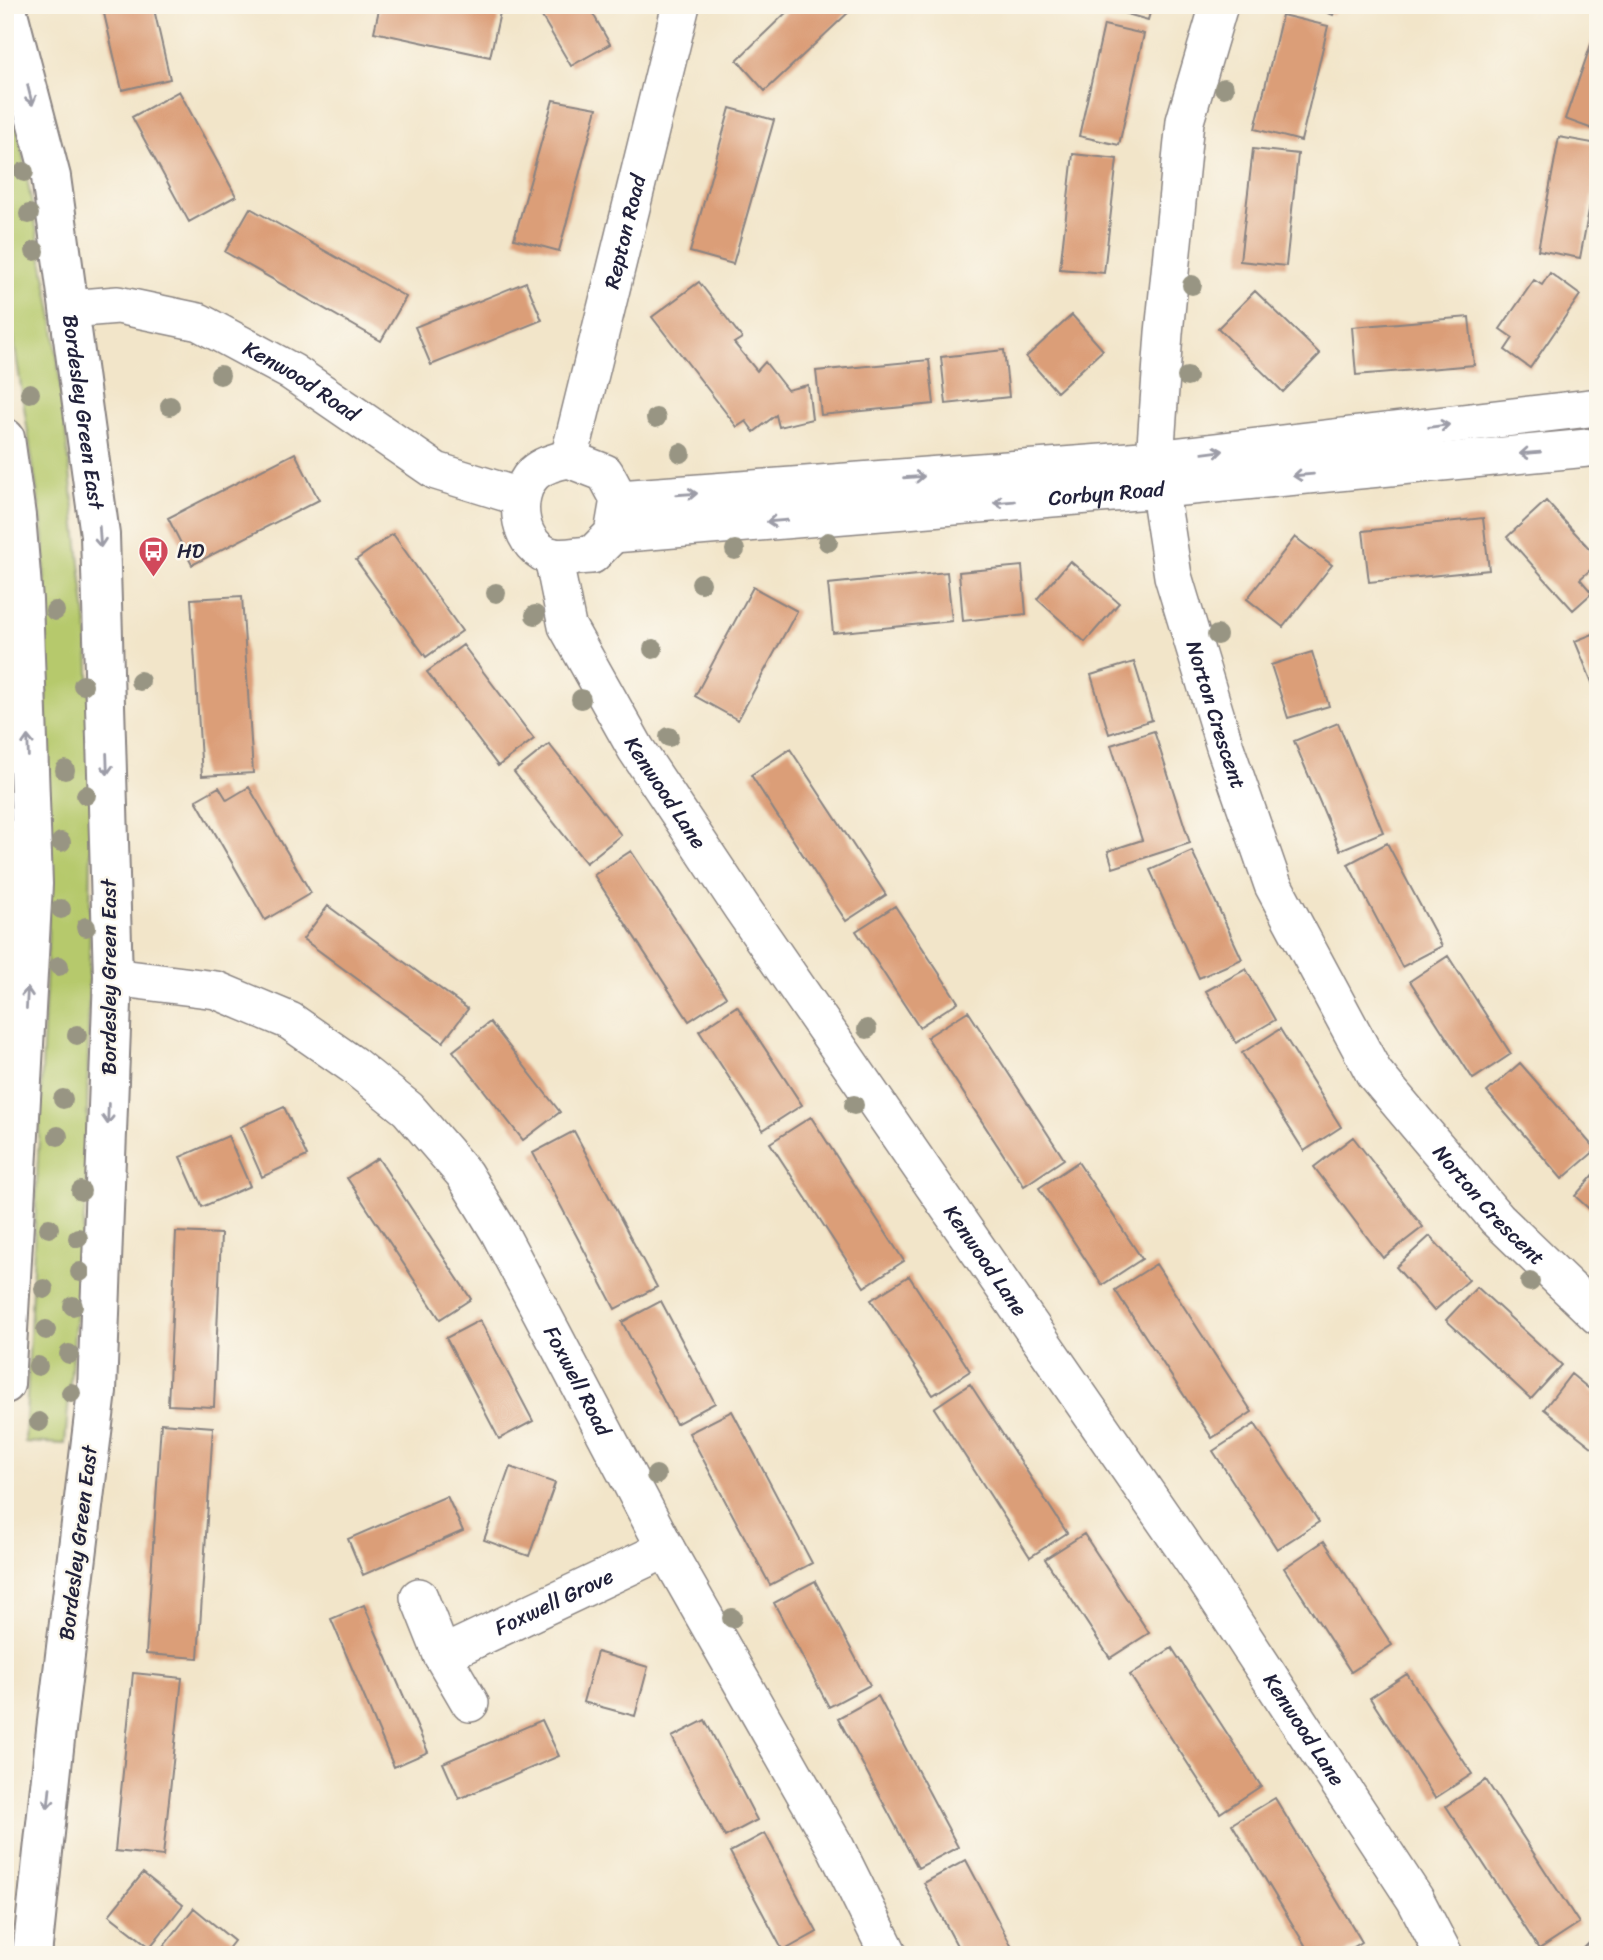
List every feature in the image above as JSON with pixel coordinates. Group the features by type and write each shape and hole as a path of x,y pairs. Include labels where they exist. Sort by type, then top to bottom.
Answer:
{"main road":[{"name":"Bordesley Green East","path":"6,5 51,177 100,535 113,977 97,1391 32,1955"},
{"path":"5,438 16,516 23,600 33,884 5,1384"}],"street":[{"name":"Repton Road","path":"569,458 681,5"},
{"name":"Norton Crescent","path":"1219,5 1185,121 1164,333 1158,474 1173,576 1225,747 1273,885 1374,1073 1497,1219 1598,1316"},
{"name":"Kenwood Road","path":"69,309 118,305 199,322 292,372 436,471 520,497"},
{"name":"Corbyn Road","path":"1158,474 1598,407"},
{"name":"Corbyn Road","path":"616,517 1158,474 1598,447"},
{"path":"569,458 605,473 616,517 592,555 554,557 534,545 521,524 520,497 534,473 550,463 569,458"},
{"name":"Kenwood Lane","path":"554,557 567,626 636,750 1206,1580 1415,1899 1444,1955"},
{"name":"Foxwell Road","path":"113,977 216,990 290,1021 354,1065 408,1110 464,1174 498,1230 666,1549 836,1848 888,1955"},
{"name":"Foxwell Grove","path":"442,1655 666,1549"},
{"path":"419,1597 442,1655 470,1703"}],"green space":[{"path":"17,124 53,318 88,635 92,778 86,1194 65,1444 25,1442 48,938 44,538 5,282 5,125"}],"building":[{"path":"102,5 153,5 170,79 122,90"},
{"path":"380,5 486,5 501,8 490,57 374,32"},
{"path":"535,5 588,5 610,44 571,66"},
{"path":"794,5 845,5 850,11 765,91 737,60"},
{"path":"1107,5 1152,5 1148,20 1106,8"},
{"path":"1309,5 1337,5 1333,15"},
{"path":"1282,15 1328,26 1301,141 1255,129"},
{"path":"1104,25 1144,34 1119,145 1079,136"},
{"path":"1598,27 1598,131 1565,119"},
{"path":"179,91 236,196 189,222 132,117"},
{"path":"553,100 597,108 559,251 514,239"},
{"path":"730,108 774,120 733,264 690,252"},
{"path":"1559,137 1598,144 1598,163 1580,258 1538,250"},
{"path":"1253,149 1298,154 1286,266 1240,261"},
{"path":"1073,154 1117,159 1104,273 1060,269"},
{"path":"250,208 406,297 381,341 225,252"},
{"path":"1550,273 1580,295 1530,368 1505,350 1513,338 1500,329 1534,280 1542,285"},
{"path":"526,282 542,320 431,365 415,327"},
{"path":"699,282 742,338 734,343 757,371 765,362 787,390 808,385 812,419 779,427 776,415 754,432 746,421 737,427 652,317"},
{"path":"1255,291 1320,354 1283,392 1218,328"},
{"path":"1072,315 1103,350 1057,392 1026,357"},
{"path":"1469,317 1474,365 1356,375 1352,327"},
{"path":"1004,350 1009,397 946,404 941,357"},
{"path":"929,360 934,404 821,415 816,371"},
{"path":"295,453 319,500 192,565 168,518"},
{"path":"1546,501 1598,558 1598,563 1580,579 1592,593 1573,610 1507,537"},
{"path":"1483,518 1489,570 1369,582 1363,531"},
{"path":"393,534 462,631 426,657 356,560"},
{"path":"1295,537 1332,565 1283,627 1247,599"},
{"path":"1070,561 1119,603 1085,642 1037,599"},
{"path":"1022,566 1026,614 963,621 959,572"},
{"path":"947,572 952,621 833,633 828,584"},
{"path":"753,587 797,611 738,720 695,696"},
{"path":"242,596 253,773 202,776 191,599"},
{"path":"1598,632 1598,697 1575,641"},
{"path":"463,645 534,739 498,766 427,672"},
{"path":"1312,652 1329,706 1288,718 1271,665"},
{"path":"1134,662 1152,720 1109,734 1091,675"},
{"path":"1338,723 1383,832 1340,850 1294,741"},
{"path":"1154,731 1190,843 1113,868 1108,851 1142,840 1111,745"},
{"path":"549,744 621,835 586,863 514,772"},
{"path":"790,749 886,895 846,921 751,775"},
{"path":"219,787 227,800 249,787 311,893 265,920 196,800"},
{"path":"1387,843 1442,946 1402,967 1348,864"},
{"path":"631,851 726,997 689,1021 594,875"},
{"path":"1192,851 1242,959 1199,978 1150,870"},
{"path":"328,906 468,1009 443,1042 303,939"},
{"path":"895,906 958,1002 919,1027 856,931"},
{"path":"1448,956 1511,1054 1473,1079 1410,981"},
{"path":"1246,969 1275,1020 1236,1043 1206,991"},
{"path":"737,1006 802,1105 763,1130 699,1031"},
{"path":"968,1011 1064,1159 1024,1186 927,1037"},
{"path":"490,1022 560,1112 523,1140 453,1051"},
{"path":"1280,1029 1341,1127 1304,1151 1242,1053"},
{"path":"1520,1063 1596,1150 1562,1179 1487,1092"},
{"path":"284,1107 307,1156 262,1177 240,1127"},
{"path":"811,1117 904,1261 864,1287 770,1143"},
{"path":"574,1131 657,1287 615,1309 533,1153"},
{"path":"228,1136 250,1186 202,1207 180,1157"},
{"path":"1353,1137 1423,1227 1383,1258 1314,1167"},
{"path":"378,1158 471,1299 440,1319 347,1178"},
{"path":"1078,1162 1142,1259 1102,1285 1039,1188"},
{"path":"1598,1170 1598,1217 1575,1196"},
{"path":"176,1232 221,1234 214,1407 168,1405"},
{"path":"1430,1236 1469,1280 1434,1311 1396,1267"},
{"path":"1156,1264 1252,1412 1212,1438 1115,1290"},
{"path":"909,1276 970,1371 933,1395 871,1300"},
{"path":"1477,1287 1562,1365 1531,1399 1446,1320"},
{"path":"661,1301 715,1403 676,1424 622,1322"},
{"path":"480,1320 533,1421 499,1439 446,1338"},
{"path":"1571,1374 1598,1396 1598,1452 1544,1409"},
{"path":"970,1384 1067,1533 1030,1557 934,1408"},
{"path":"732,1411 812,1563 770,1585 689,1433"},
{"path":"161,1423 213,1427 198,1658 146,1654"},
{"path":"1255,1424 1319,1522 1277,1549 1213,1451"},
{"path":"510,1467 555,1483 529,1556 484,1540"},
{"path":"447,1496 463,1531 363,1575 348,1539"},
{"path":"1084,1534 1149,1633 1110,1658 1045,1559"},
{"path":"1324,1541 1392,1645 1351,1672 1284,1568"},
{"path":"815,1581 870,1685 829,1707 774,1603"},
{"path":"364,1605 428,1752 394,1767 331,1619"},
{"path":"1172,1648 1261,1786 1220,1813 1130,1675"},
{"path":"597,1652 648,1667 635,1716 583,1702"},
{"path":"133,1673 182,1678 163,1856 115,1851"},
{"path":"1407,1674 1472,1774 1435,1798 1370,1698"},
{"path":"878,1696 958,1847 918,1868 838,1718"},
{"path":"542,1720 559,1756 459,1799 443,1763"},
{"path":"705,1720 757,1820 725,1837 672,1737"},
{"path":"1486,1780 1579,1923 1539,1949 1446,1806"},
{"path":"1275,1798 1362,1942 1341,1955 1311,1955 1232,1824"},
{"path":"765,1833 817,1932 783,1951 730,1852"},
{"path":"966,1860 1016,1955 962,1955 937,1908 924,1883"},
{"path":"143,1873 183,1905 150,1947 109,1915"},
{"path":"194,1908 234,1941 223,1955 165,1955 160,1951"},
{"path":"1589,1943 1598,1951 1598,1955 1577,1955"}],"place":[{"name":"HD","path":"154,578"}]}
